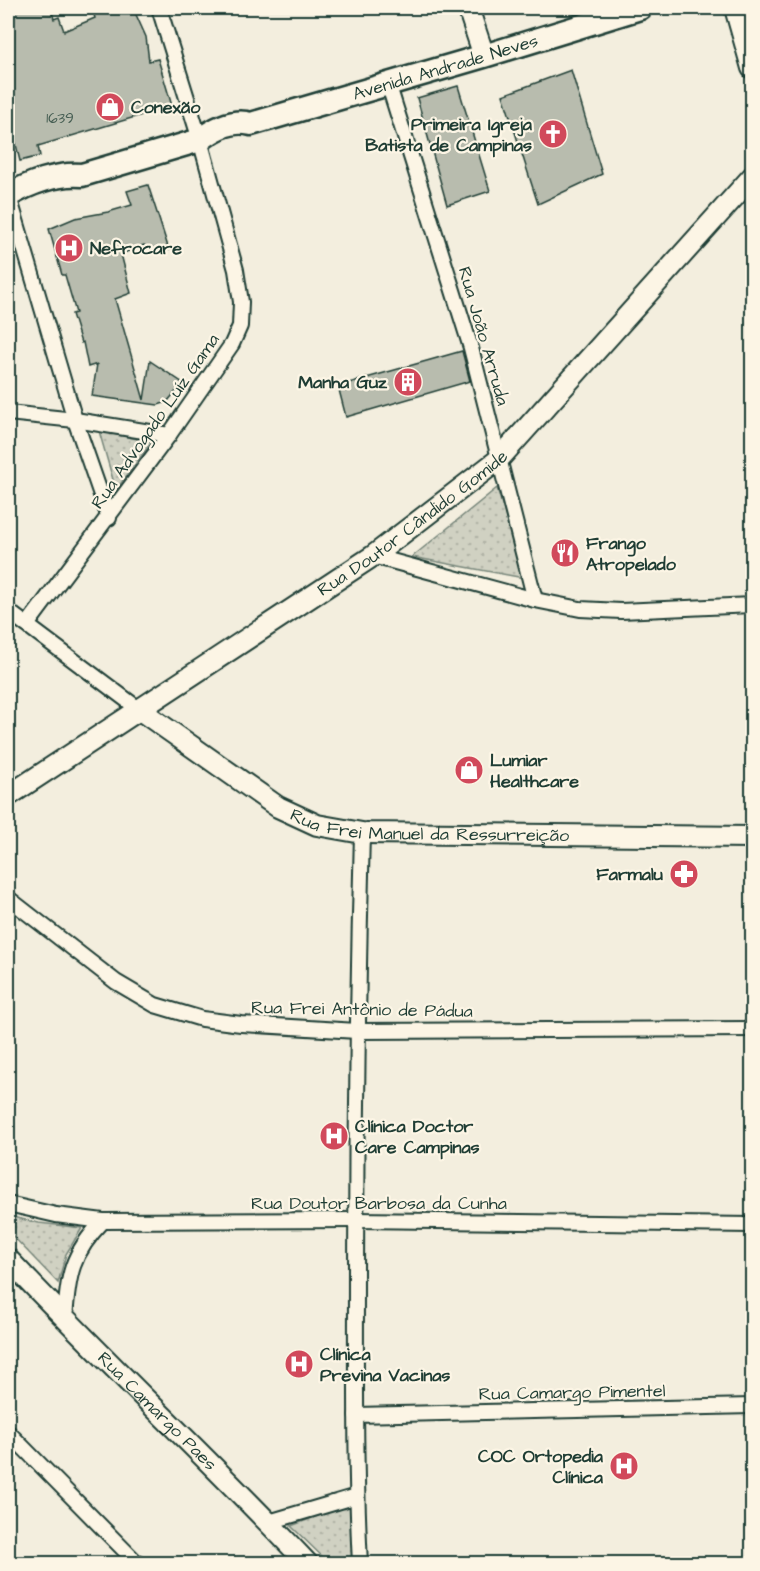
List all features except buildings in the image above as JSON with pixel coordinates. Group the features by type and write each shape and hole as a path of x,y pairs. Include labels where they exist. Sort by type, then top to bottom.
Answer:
{"main road":[{"name":"Avenida Andrade Neves","path":"8,195 21,188 69,174 82,175 200,140 212,142 245,133 251,124 640,8"}],"street":[{"name":"Rua Advogado Luíz Gama","path":"27,626 169,435 232,344 240,326 242,314 236,270 200,140 159,8"},
{"path":"468,8 484,56"},
{"path":"735,8 753,68"},
{"name":"Rua João Arruda","path":"388,83 471,348 535,600"},
{"name":"Rua Doutor Cândido Gomide","path":"9,792 140,710 373,556 498,460 753,177"},
{"path":"8,195 75,420 109,518"},
{"path":"8,412 169,435"},
{"path":"373,556 535,600 580,609 621,611 753,605"},
{"path":"8,611 140,710"},
{"name":"Rua Frei Manuel da Ressurreição","path":"140,710 278,807 317,825 362,833 753,837"},
{"path":"360,1563 356,1415 356,1220 357,1031 362,833"},
{"name":"Rua Frei Antônio de Pádua","path":"8,898 116,982 155,1005 202,1019 241,1024 357,1031 753,1029"},
{"name":"Rua Doutor Barbosa da Cunha","path":"8,1204 56,1215 104,1221 356,1220 753,1225"},
{"path":"65,1319 67,1288 74,1260 87,1237 104,1221"},
{"name":"Rua Camargo Paes","path":"8,1259 308,1563"},
{"name":"Rua Camargo Pimentel","path":"356,1415 753,1406"},
{"path":"8,1432 135,1562"},
{"path":"269,1522 357,1496"}],"shaded area":[{"path":"99,431 152,442 116,490"},
{"path":"497,488 524,578 412,557"},
{"path":"8,1216 39,1223 82,1228 66,1254 58,1283 8,1231"},
{"path":"355,1502 357,1563 329,1563 291,1526"}],"place":[{"name":"Conexão","path":"110,107"},
{"name":"Primeira Igreja Batista de Campinas","path":"553,134"},
{"name":"Nefrocare","path":"69,248"},
{"name":"Manha Guz","path":"408,382"},
{"name":"Frango Atropelado","path":"565,553"},
{"name":"Lumiar Healthcare","path":"469,770"},
{"name":"Farmalu","path":"684,874"},
{"name":"Clínica Doctor Care Campinas","path":"334,1136"},
{"name":"Clínica Previna Vacinas","path":"299,1364"},
{"name":"COC Ortopedia Clínica","path":"624,1466"}]}
